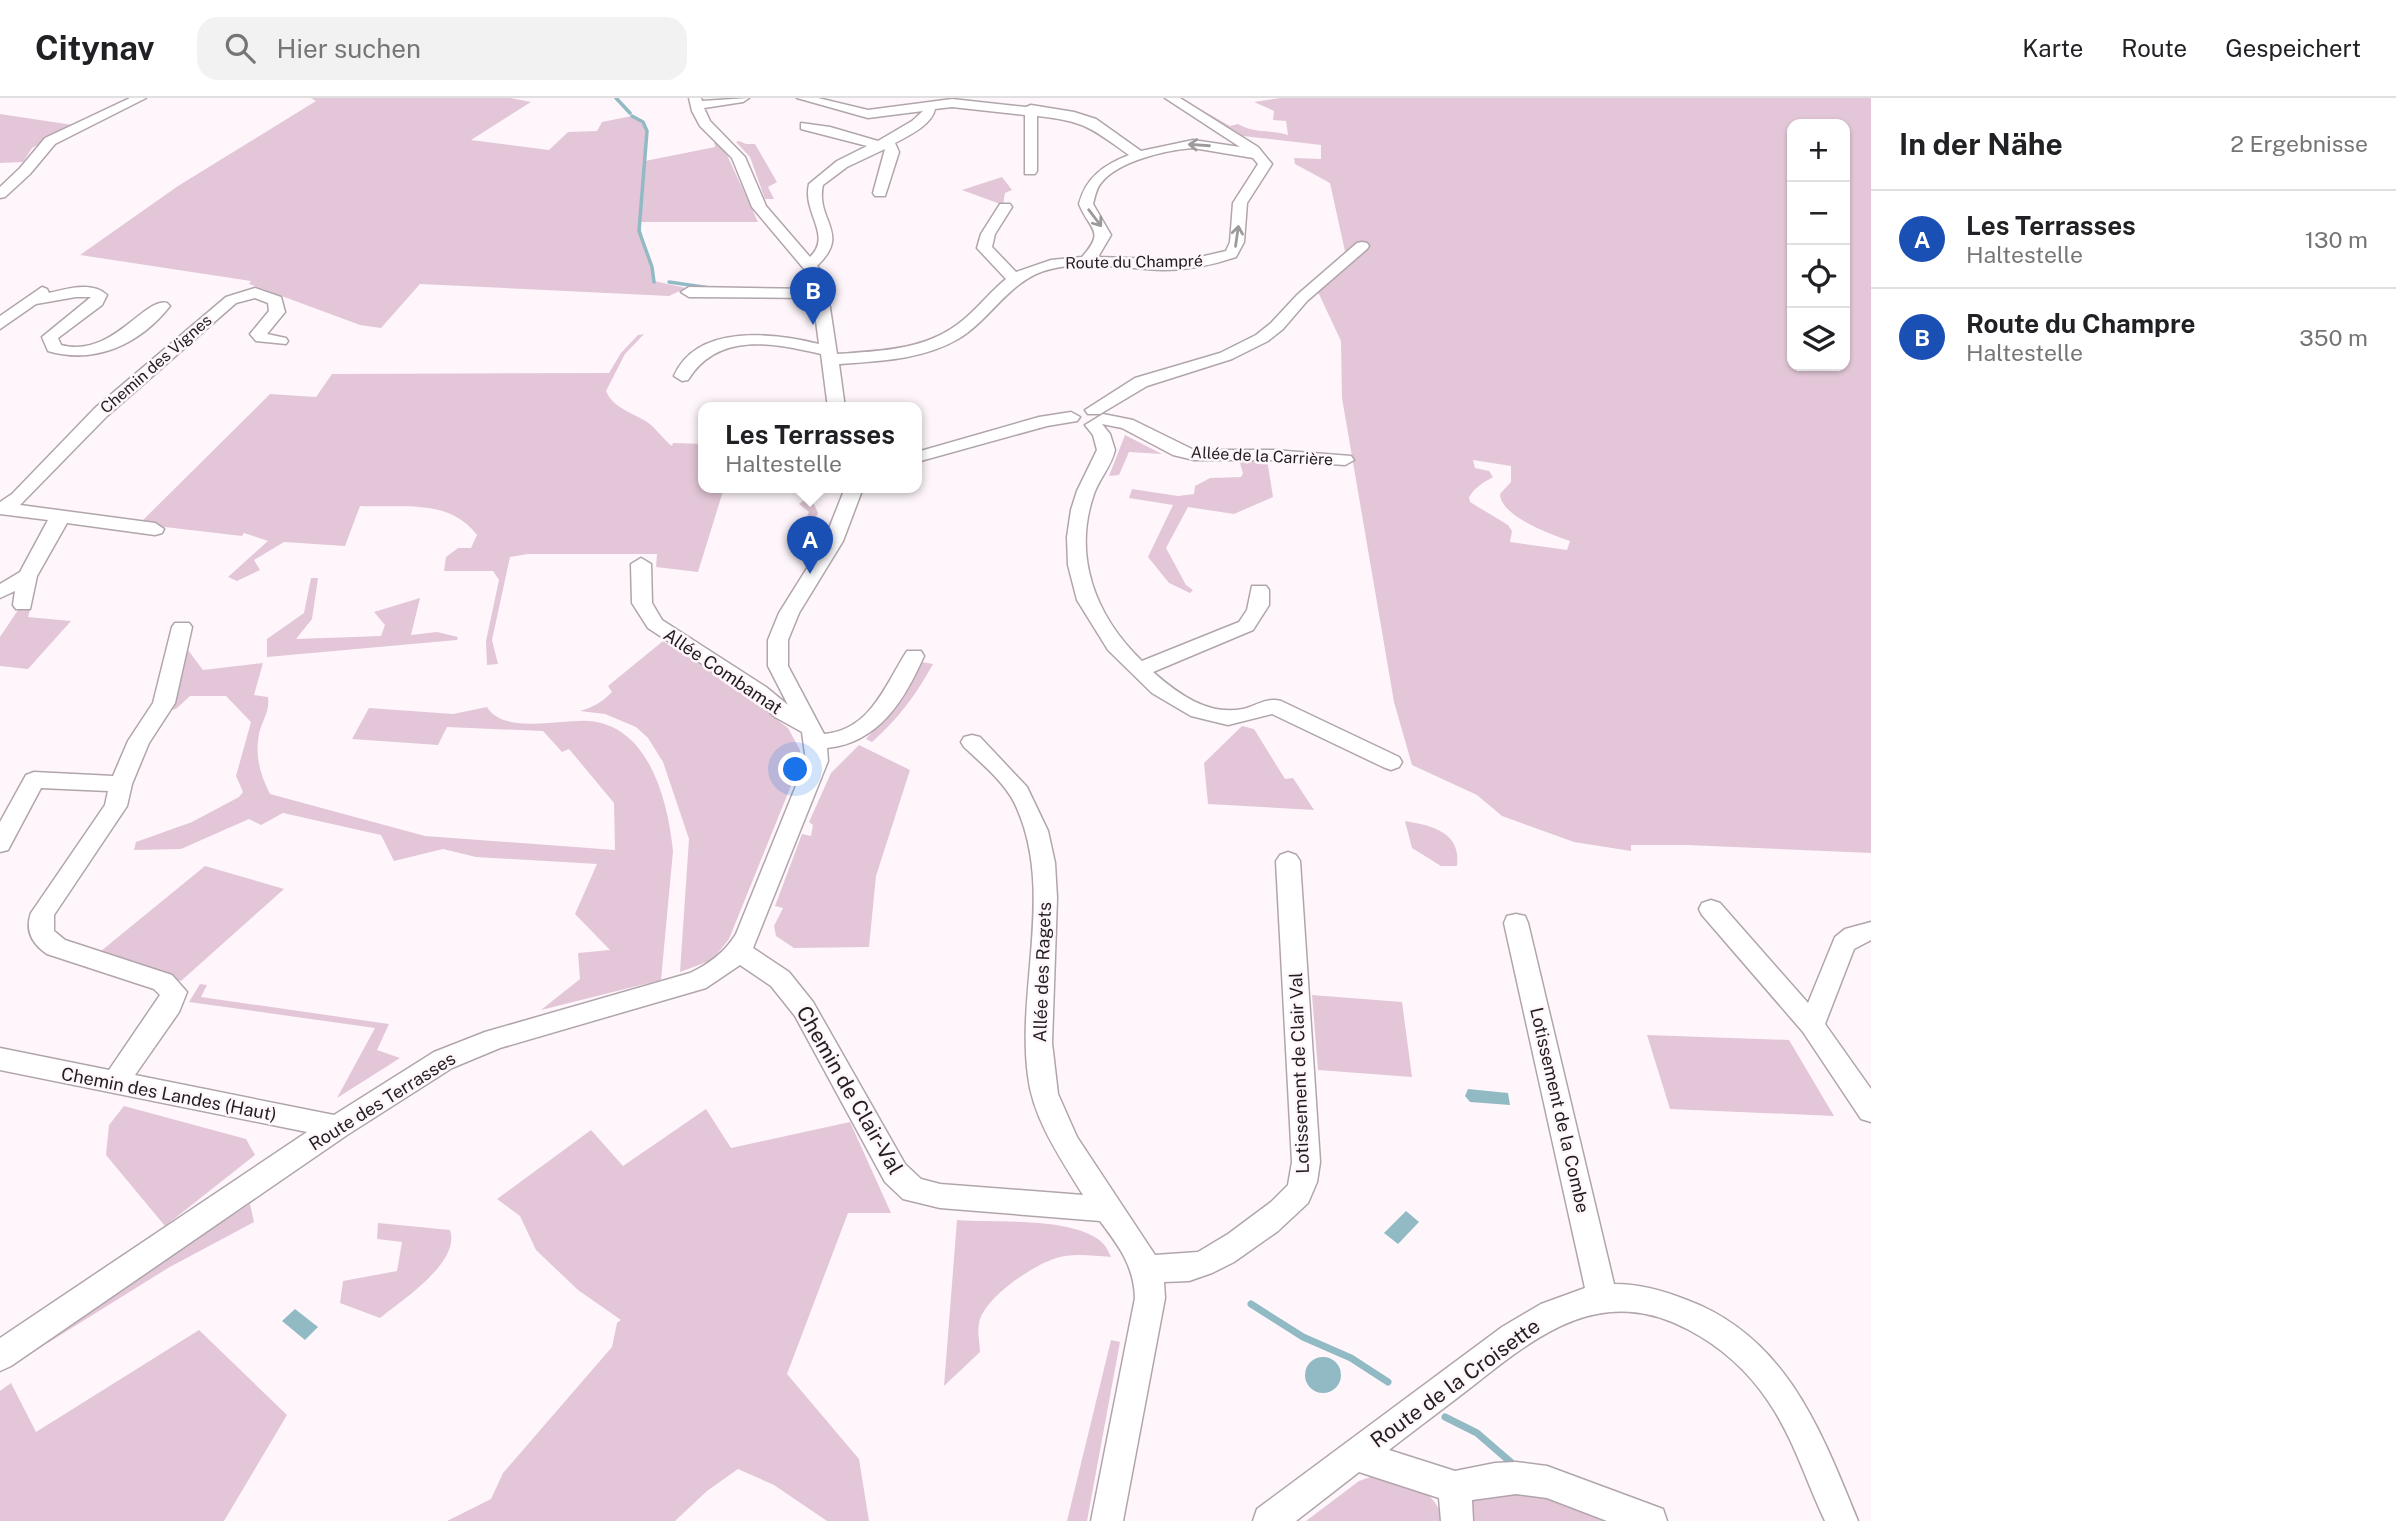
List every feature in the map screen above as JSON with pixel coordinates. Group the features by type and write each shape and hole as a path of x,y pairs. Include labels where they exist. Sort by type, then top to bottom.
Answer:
{"street":[{"path":"120,98 138,99"},
{"path":"743,98 696,102 705,123 738,157 764,215 817,275 836,402"},
{"path":"803,98 868,114 952,103 1031,109 1085,119 1139,156"},
{"path":"1171,98 1259,156"},
{"path":"0,194 25,172 39,150 50,141 138,99"},
{"path":"810,265 822,255 827,240 813,197 816,184 834,169 882,145 926,116 930,110 929,104"},
{"path":"1030,171 1031,109"},
{"path":"806,126 892,147 880,194"},
{"path":"1086,261 1098,248 1104,235 1102,226 1087,206 1090,190 1099,177 1139,156 1190,144 1259,156"},
{"name":"Route du Champré","path":"828,356 902,352 939,342 969,324 1013,278 1044,265 1086,261 1189,264 1231,254 1235,249 1239,231 1240,204 1265,168 1259,156"},
{"path":"1005,207 988,234 984,248 1013,278"},
{"path":"1097,418 1141,382 1226,356 1264,337 1302,298 1362,246"},
{"path":"0,324 47,287"},
{"path":"32,300 55,299 79,291 91,291 99,295 97,302 50,337 54,348 71,352 93,351 116,343 162,306"},
{"path":"688,292 820,294"},
{"name":"Chemin des Vignes","path":"1,508 18,498 101,412 231,299 254,293 276,300 277,312 258,334 262,338 280,341"},
{"path":"682,376 685,366 703,353 746,338 775,338 828,356"},
{"path":"922,456 1045,421 1071,417 1078,410 1097,418 1107,449 1081,507 1076,564 1083,591 1111,643 1164,692 1201,712 1238,716 1273,706 1391,762"},
{"name":"Allée de la Carrière","path":"1097,418 1127,424 1179,451 1195,455 1273,455 1345,460"},
{"path":"852,493 831,548 778,640 778,664 814,734 844,738 874,718 894,692 914,656"},
{"path":"1,508 155,529"},
{"path":"23,605 27,576 57,525 58,516"},
{"name":"Allée Combamat","path":"642,564 642,603 655,624 759,692 814,734"},
{"path":"0,592 27,576"},
{"path":"1139,670 1246,626 1257,612 1261,597 1259,590"},
{"path":"114,1084 170,1005 174,992 163,982 56,947 45,940 40,926 43,913 116,806 121,784 139,741 156,719 164,703 182,627"},
{"name":"Route des Terrasses","path":"0,1356 337,1127 395,1089 458,1054 505,1036 697,981 715,972 739,951 748,936 817,761 814,734"},
{"name":"Allée des Ragets","path":"972,742 1011,781 1025,801 1038,831 1044,889 1040,977 1041,1075 1058,1126 1107,1209"},
{"path":"0,844 34,780 121,784"},
{"name":"Lotissement de Clair Val","path":"1147,1269 1189,1267 1210,1261 1291,1202 1303,1184 1305,1150 1288,861"},
{"path":"1710,909 1812,1026 1871,1111"},
{"name":"Lotissement de la Combe","path":"1516,923 1602,1298"},
{"path":"1812,1026 1844,944 1854,936 1871,931"},
{"name":"Chemin de Clair-Val","path":"739,951 779,979 804,1009 888,1163 907,1186 921,1193 940,1196 1062,1208 1107,1209"},
{"name":"Chemin des Landes (Haut)","path":"0,1059 337,1127"},
{"path":"1107,1209 1129,1237 1147,1269 1150,1285 1147,1316 1107,1521"},
{"name":"Route de la Croisette","path":"1269,1521 1519,1334 1577,1304 1602,1298 1649,1302 1688,1315 1727,1337 1756,1361 1791,1409 1842,1521"},
{"path":"1356,1455 1455,1487 1495,1479 1516,1478 1547,1482 1651,1521"},
{"path":"1455,1487 1457,1521"}],"shaded area":[{"path":"311,98 510,98 531,102 471,140 549,150 568,132 597,131 602,122 632,116 645,130 645,161 715,147 714,141 717,141 727,155 758,222 639,222 654,281 686,288 669,296 420,284 381,328 360,325 249,284 251,281 80,255 178,186 316,101"},
{"path":"1280,98 1871,98 1871,853 1687,845 1631,845 1631,851 1574,842 1502,816 1477,795 1412,765 1394,702 1342,398 1341,341 1318,292 1354,257 1346,256 1330,183 1295,164 1294,158 1321,159 1321,145 1243,136 1190,106 1193,105 1230,126 1238,124 1250,129 1288,135 1286,121 1273,120 1274,111 1254,102","holes":["1473,460 1511,466 1511,482 1500,494 1503,502 1528,524 1570,541 1567,550 1510,542 1512,531 1508,525 1470,502 1469,497 1474,490 1493,477 1489,471 1475,468"]},
{"path":"0,114 73,125 32,148 23,162 0,163"},
{"path":"736,142 755,144 777,182 768,187 774,199 765,199 750,157"},
{"path":"1002,177 1012,190 1005,193 1003,205 962,190"},
{"path":"644,334 625,354 606,391 613,402 647,422 672,446 673,443 698,444 698,493 722,493 698,572 656,567 657,554 528,554 510,557 492,640 498,664 487,665 486,641 499,580 493,571 444,571 446,557 458,548 471,548 477,535 466,523 453,515 424,507 360,506 345,546 284,542 254,560 260,570 237,581 228,577 268,541 244,533 242,536 139,524 270,394 316,397 332,374 609,373 621,353 638,335"},
{"path":"1125,435 1162,454 1129,452 1119,475 1109,476"},
{"path":"1267,459 1273,497 1234,514 1188,507 1166,548 1186,585 1193,590 1190,593 1169,583 1148,557 1173,505 1129,498 1132,489 1178,496 1194,494 1195,486 1210,478 1241,477 1243,473 1239,460"},
{"path":"804,500 814,504 818,513 805,540 812,547 807,556 797,552 799,548 795,541 809,512 799,504"},
{"path":"311,578 318,578 312,619 296,639 381,636 385,625 374,612 420,598 411,635 437,632 458,637 457,640 267,657 267,639 304,613"},
{"path":"18,610 30,610 28,617 71,621 28,669 0,666 0,637"},
{"path":"663,641 726,681 788,728 800,750 801,761 729,939 712,960 680,972 689,839 663,762 648,738 636,727 605,714 580,711 605,699 612,692 608,686"},
{"path":"188,650 203,670 263,663 254,695 268,697 268,707 259,734 258,758 270,794 425,836 615,850 614,803 569,749 562,752 543,731 447,727 438,745 352,739 369,708 453,714 487,707 495,716 506,721 534,724 589,721 610,726 627,737 641,751 652,770 666,811 673,851 661,980 541,1010 580,979 578,953 610,950 575,914 597,864 476,857 443,849 394,861 381,835 283,813 261,825 249,819 181,849 134,850 136,842 192,822 239,797 243,792 236,776 251,722 226,696 190,696 172,710 184,651"},
{"path":"922,662 933,664 913,696 872,742 866,739 904,696"},
{"path":"1242,726 1254,729 1285,779 1293,778 1314,810 1208,804 1204,763"},
{"path":"859,745 910,770 876,876 869,947 794,948 776,936 774,926 783,908 775,906 802,834 811,836 813,825 809,822 831,773"},
{"path":"1405,821 1435,828 1450,838 1455,845 1457,866 1441,866 1412,848"},
{"path":"205,866 284,889 181,981 101,951"},
{"path":"200,984 207,985 201,997 389,1024 377,1050 400,1058 337,1098 375,1028 189,1002"},
{"path":"1312,995 1402,1002 1412,1077 1318,1070"},
{"path":"1647,1035 1789,1040 1834,1116 1670,1109"},
{"path":"124,1106 246,1139 255,1155 165,1226 106,1155 109,1125"},
{"path":"706,1109 731,1148 850,1122 891,1213 848,1213 787,1374 859,1459 869,1521 827,1521 774,1485 738,1469 707,1491 675,1521 447,1521 491,1499 503,1473 612,1347 617,1323 621,1320 578,1290 536,1250 520,1216 497,1199 591,1130 623,1166"},
{"path":"250,1204 254,1222 168,1268 14,1364 12,1361"},
{"path":"957,1220 1030,1222 1068,1227 1098,1239 1111,1257 1081,1255 1058,1258 1031,1270 1008,1286 988,1305 982,1315 978,1327 980,1352 944,1386"},
{"path":"378,1223 450,1230 451,1242 447,1255 427,1279 380,1318 340,1303 343,1281 397,1271 402,1242 377,1239"},
{"path":"199,1330 287,1415 224,1521 0,1521 0,1391 11,1383 36,1432"},
{"path":"1111,1340 1120,1342 1087,1521 1067,1521"},
{"path":"1376,1475 1409,1485 1426,1494 1439,1509 1443,1521 1306,1521 1359,1481"},
{"path":"1522,1485 1619,1521 1473,1521 1471,1497"}],"water":[{"path":"1468,1089 1508,1093 1510,1105 1470,1102 1465,1096"},
{"path":"1406,1211 1419,1222 1398,1244 1384,1233"},
{"path":"295,1309 318,1327 305,1340 282,1321"},
{"path":"1323,1357 1336,1362 1341,1375 1336,1388 1323,1393 1310,1388 1305,1375 1310,1362"}],"waterway":[{"path":"616,98 630,113"},
{"path":"632,116 643,122 647,131 639,231 652,267 654,282"},
{"path":"669,282 717,289"},
{"path":"1251,1304 1303,1337 1351,1358 1388,1382"},
{"path":"1445,1417 1477,1433 1514,1465"}],"place":[{"name":"Route du Champre","path":"813,325"},
{"name":"Les Terrasses","path":"810,574"}]}
